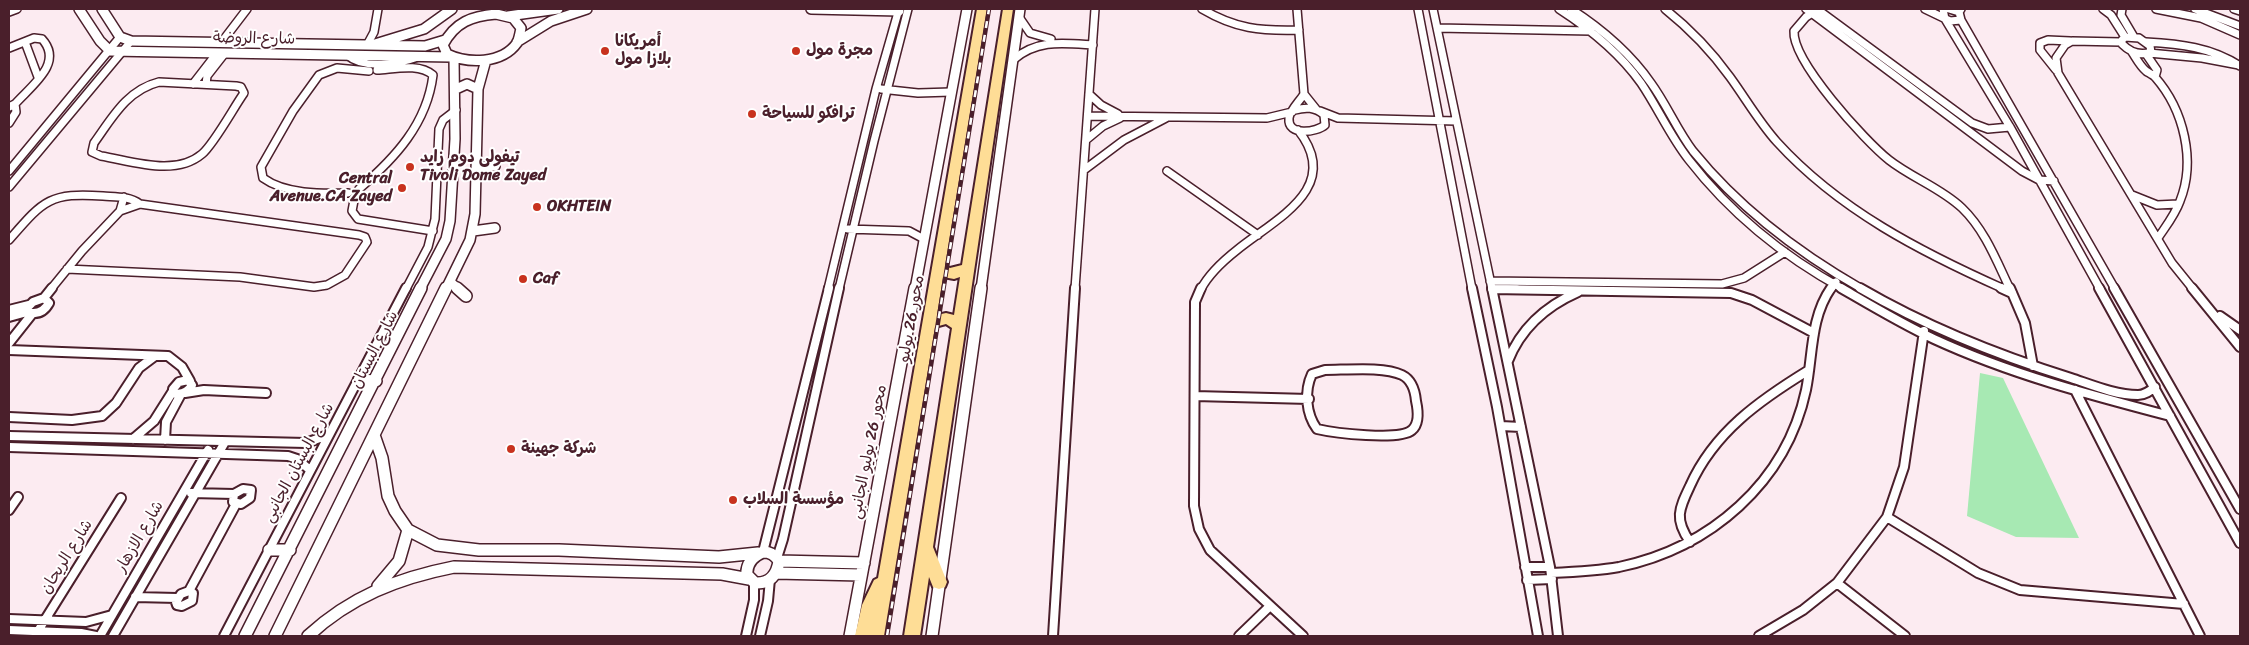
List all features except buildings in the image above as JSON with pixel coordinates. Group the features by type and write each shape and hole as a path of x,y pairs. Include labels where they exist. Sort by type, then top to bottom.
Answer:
{"highway":[{"name":"محور 26 يوليو","path":"876,636 982,9"},
{"path":"912,636 969,267 1016,11"},
{"path":"939,268 951,274 961,272 969,267"},
{"path":"928,325 944,318 954,321 960,328"},
{"path":"926,548 939,582"},
{"path":"863,636 870,605 886,576"}],"street":[{"path":"9,12 17,9"},
{"path":"79,9 100,42 110,51"},
{"path":"9,171 120,38 102,9"},
{"path":"221,43 247,9"},
{"path":"369,46 374,32 378,9"},
{"path":"369,46 387,38 424,29 434,24 452,9"},
{"path":"452,30 456,9"},
{"path":"558,9 508,16 488,12 472,18 452,30 445,40 446,51 452,58 468,62 486,60 505,52 543,24 587,9"},
{"path":"811,9 899,9"},
{"path":"746,636 754,600 752,581 747,573 748,565 761,553 796,426 876,89 899,9"},
{"path":"760,636 885,90 899,9"},
{"name":"محور 26 يوليو الجانبى","path":"850,636 967,9"},
{"path":"1053,636 1095,9"},
{"path":"1202,9 1232,26 1248,30 1299,30"},
{"path":"1297,9 1304,94 1326,120 1308,145"},
{"path":"1418,9 1441,121 1464,252 1501,426 1538,636"},
{"path":"1433,9 1551,573 1558,636"},
{"path":"1559,9 1590,31 1617,55 1636,77 1679,146 1709,183 1751,226 1834,285 1923,334 2002,367 2075,390 2170,416"},
{"path":"1571,9 1600,30 1626,53 1651,82 1679,131 1724,186 1763,223 1786,241 1841,277 1926,324 1962,341 2033,366 2104,388 2140,395 2155,387"},
{"path":"1665,9 1690,30 1709,50 1776,141 1821,185 1850,207 1916,247 2012,293"},
{"path":"1925,9 1945,19 1960,14"},
{"path":"1944,9 1945,19 2010,127 2240,543"},
{"path":"1949,9 1960,14 2240,509"},
{"path":"2103,9 2109,13 2118,26 2123,46 2132,52 2143,68 2155,77 2174,106 2185,136 2187,150 2186,173 2182,197 2158,238"},
{"path":"2122,9 2121,15 2134,37 2146,42 2198,47 2220,54 2240,66"},
{"path":"2156,9 2201,18 2240,35"},
{"path":"2196,9 2240,26"},
{"path":"2234,9 2240,11"},
{"path":"2010,127 1988,129 1955,115 1813,10 1801,19 1793,31 1792,38 1800,55 1838,108 1869,143 1889,159 1963,208 1976,225 2029,330 2033,366"},
{"path":"1016,11 1028,31 1039,40"},
{"path":"932,636 1013,60 1016,11"},
{"path":"508,16 516,21 521,28 520,36 515,44"},
{"path":"2118,26 2128,27"},
{"path":"1438,28 1600,30"},
{"path":"2134,37 2123,40 2048,40 2040,43 2040,50 2058,73 2172,263 2240,347"},
{"path":"9,48 34,38 42,39 51,53 51,63 12,106 16,112 9,123"},
{"name":"شارع الروضة","path":"120,38 131,41 369,46 425,46 445,40"},
{"path":"1013,60 1026,47 1039,40 1093,42"},
{"path":"10,183 131,41"},
{"path":"2058,73 2056,58 2065,45 2072,41"},
{"path":"25,42 38,77"},
{"path":"2146,42 2151,48 2148,53"},
{"path":"347,55 354,61 378,66 423,68 431,72 433,78 423,111 408,137 387,163 354,192 326,192 274,185 262,178 261,167 282,128 319,76 336,68 369,70 372,74 378,66 402,63 421,56 426,49 425,46"},
{"name":"شارع الروضة","path":"110,51 121,53 421,56 452,58"},
{"path":"2132,52 2202,58 2240,66"},
{"path":"193,84 221,53"},
{"path":"206,84 207,76 221,53"},
{"path":"2148,53 2157,70 2155,77"},
{"name":"شارع البستان","path":"245,636 376,381 446,239 452,212 456,110 456,90 452,58"},
{"path":"275,636 450,282 472,231 478,89 486,60"},
{"path":"159,82 206,84 241,87 244,93 199,158 184,165 168,167 101,156 92,152 94,143 131,94 138,89 159,82"},
{"path":"456,90 467,84 478,89"},
{"path":"876,89 918,93 951,92"},
{"path":"1090,94 1101,105 1124,116"},
{"path":"1303,636 1269,607 1210,550 1196,521 1194,506 1195,302 1199,290 1214,269 1290,211 1301,200 1310,186 1312,159 1308,145 1289,122 1293,111 1304,94"},
{"path":"1088,116 1266,118 1309,107 1338,118 1456,121"},
{"name":"شارع البستان الجانبى","path":"224,636 424,255 433,231 438,129 443,120 456,110"},
{"path":"1955,115 1964,127 2022,171 2039,180 2054,181"},
{"path":"1086,140 1103,126 1124,116"},
{"path":"1084,170 1124,140 1170,117"},
{"path":"1266,118 1304,132 1320,130 1347,118"},
{"path":"1964,127 1966,124 1972,123"},
{"path":"863,145 872,145"},
{"path":"2024,153 2039,154"},
{"path":"859,161 868,161"},
{"path":"476,168 495,166"},
{"path":"1167,171 1258,235"},
{"path":"354,192 352,211 358,219 433,231"},
{"path":"9,240 41,205 55,196 70,193 124,197 140,204 359,235 365,237 366,244 345,275 334,282 314,287 240,277 67,269"},
{"path":"1455,196 1472,196"},
{"path":"2132,196 2157,205 2178,204"},
{"path":"9,343 36,300 44,298 67,269 120,211 124,197"},
{"path":"120,211 140,204"},
{"path":"472,231 495,228"},
{"path":"842,229 909,231 924,239"},
{"path":"840,240 849,241"},
{"path":"1491,285 1722,284 1748,276 1785,252"},
{"path":"1527,580 1551,573 1593,571 1630,564 1664,554 1690,542 1740,508 1775,468 1797,423 1806,391 1814,333 1819,312 1834,285 1841,277"},
{"path":"450,282 466,296"},
{"path":"1491,285 1584,290 1731,293 1752,300 1814,333"},
{"path":"1507,363 1518,339 1537,319 1559,301 1584,290"},
{"path":"9,310 40,312 48,307 49,301 44,298"},
{"path":"2208,308 2240,330"},
{"path":"9,317 29,311"},
{"path":"821,318 832,318"},
{"path":"1759,636 1803,610 1837,583 1887,516 1897,490 1905,458 1926,324"},
{"path":"818,330 829,331"},
{"path":"9,350 172,358 188,374 191,387 183,393 165,421 163,433 165,440"},
{"path":"137,355 141,364"},
{"path":"9,416 99,418 111,409 141,364 156,356"},
{"path":"133,439 154,421 183,370"},
{"path":"1690,542 1680,526 1679,517 1689,486 1704,458 1721,435 1743,413 1809,370"},
{"path":"1318,371 1397,372 1411,382 1416,389 1419,423 1415,430 1407,434 1398,435 1323,432 1313,424 1309,399 1309,379 1318,371"},
{"path":"359,380 376,381"},
{"path":"174,388 182,381 191,382 204,390"},
{"path":"174,388 175,394 204,390 266,393"},
{"path":"2104,388 2107,399"},
{"path":"2075,390 2200,636"},
{"path":"1195,396 1309,399"},
{"path":"796,426 809,426"},
{"path":"1501,426 1521,427"},
{"path":"9,436 306,443 328,435"},
{"path":"374,435 382,458 388,496 408,530 423,539 451,548 559,550 725,557 771,553 778,559 862,570"},
{"name":"شارع الازهار","path":"98,636 213,441"},
{"name":"شارع الازهار","path":"113,636 225,442"},
{"path":"9,447 288,456 297,459 310,470"},
{"path":"184,492 234,494 248,488 252,494 246,502 236,504"},
{"path":"234,494 233,502 236,504"},
{"path":"9,510 18,496"},
{"name":"شارع الريحان","path":"38,631 121,498"},
{"path":"135,598 177,598 176,602 178,605 187,604 194,596 193,592 190,591 236,504"},
{"path":"1887,516 1978,573 2020,590 2184,604"},
{"path":"376,589 389,576 401,557 406,544 408,530"},
{"path":"269,550 290,550"},
{"path":"553,569 559,550"},
{"path":"620,570 626,553"},
{"path":"722,574 725,557"},
{"path":"308,636 346,605 376,589 432,571 454,567 722,574 765,582 773,576 862,570"},
{"path":"1525,568 1551,573"},
{"path":"1837,583 1905,636"},
{"path":"1240,636 1269,607"},
{"path":"9,619 94,621 112,615"},
{"path":"9,630 81,633 98,636"}],"green space":[{"path":"1980,373 2003,378 2079,538 2016,537 1967,516"}],"railway":[{"path":"887,636 989,9"}],"place":[{"name":"أمريكانا بلازا مول","path":"605,51"},
{"name":"مجرة مول","path":"796,51"},
{"name":"ترافكو للسياحة","path":"752,114"},
{"name":"تيفولى دوم زايد Tivoli Dome Zayed","path":"410,167"},
{"name":"Central Avenue.CA Zayed","path":"402,188"},
{"name":"OKHTEIN","path":"537,207"},
{"name":"Caf","path":"523,279"},
{"name":"شركة جهينة","path":"511,449"},
{"name":"مؤسسة السلاب","path":"733,500"}]}
